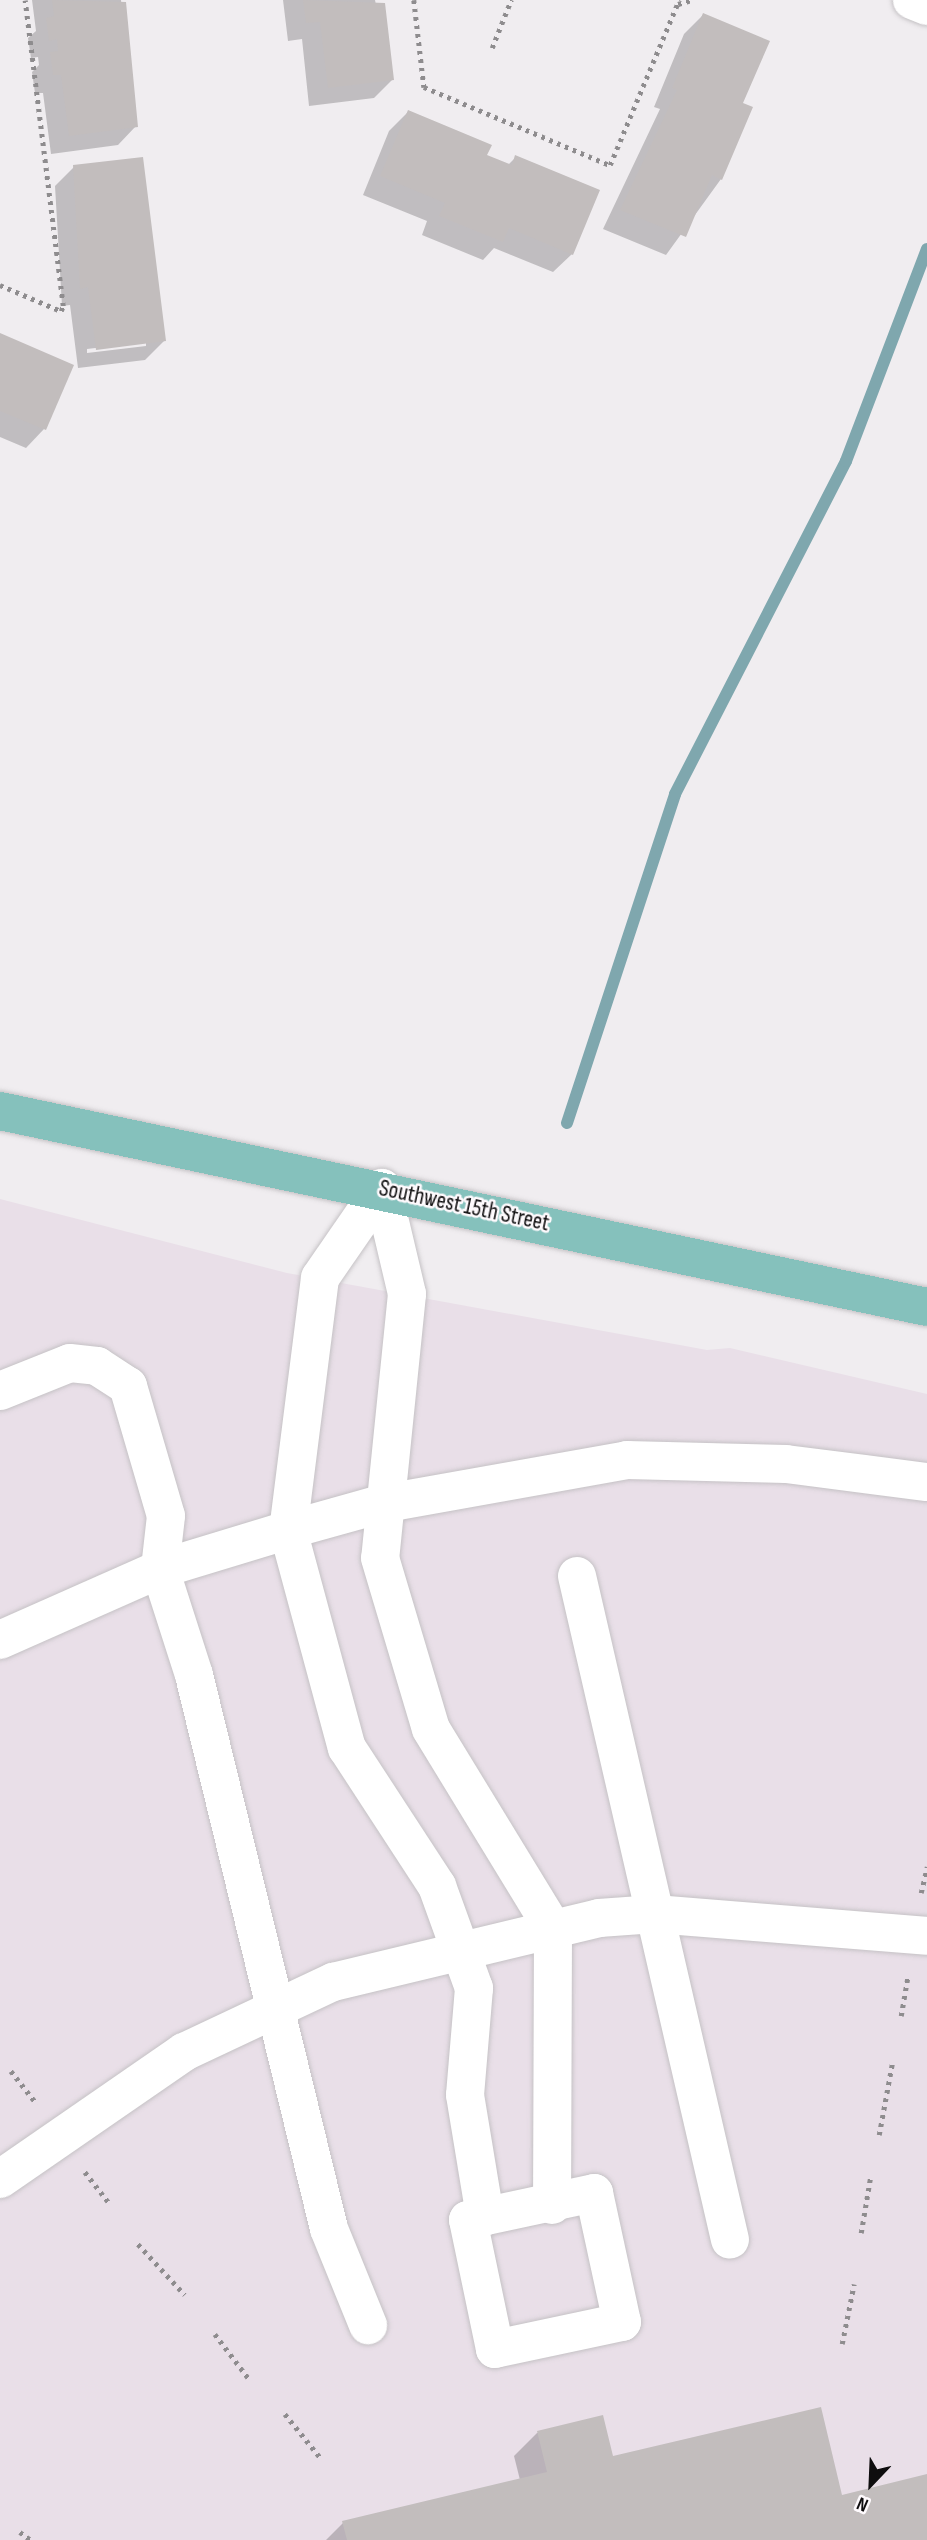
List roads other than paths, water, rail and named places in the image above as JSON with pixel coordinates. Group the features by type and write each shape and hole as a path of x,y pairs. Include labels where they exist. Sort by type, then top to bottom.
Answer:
{"main road":[{"name":"Southwest 15th Street","path":"0,1111 382,1188 927,1307"}],"street":[{"path":"912,0 927,6"},
{"path":"382,1188 407,1294 381,1504 380,1558 431,1729 553,1929 552,2205"},
{"path":"382,1188 320,1278 288,1530 347,1748 437,1886 474,1988 465,2095 485,2216"},
{"path":"0,1391 70,1363 97,1366 128,1386 166,1516 160,1569 194,1675 329,2229 368,2325"},
{"path":"0,1640 160,1569 288,1530 381,1504 627,1460 786,1464 927,1482"},
{"path":"577,1576 730,2241"},
{"path":"0,2179 184,2052 274,2006 333,1982 553,1929 655,1914 919,1935"},
{"path":"594,2193 622,2322 495,2349 468,2220 552,2205 594,2193"}],"waterway":[{"path":"567,1123 675,794 846,461 927,249"}]}
